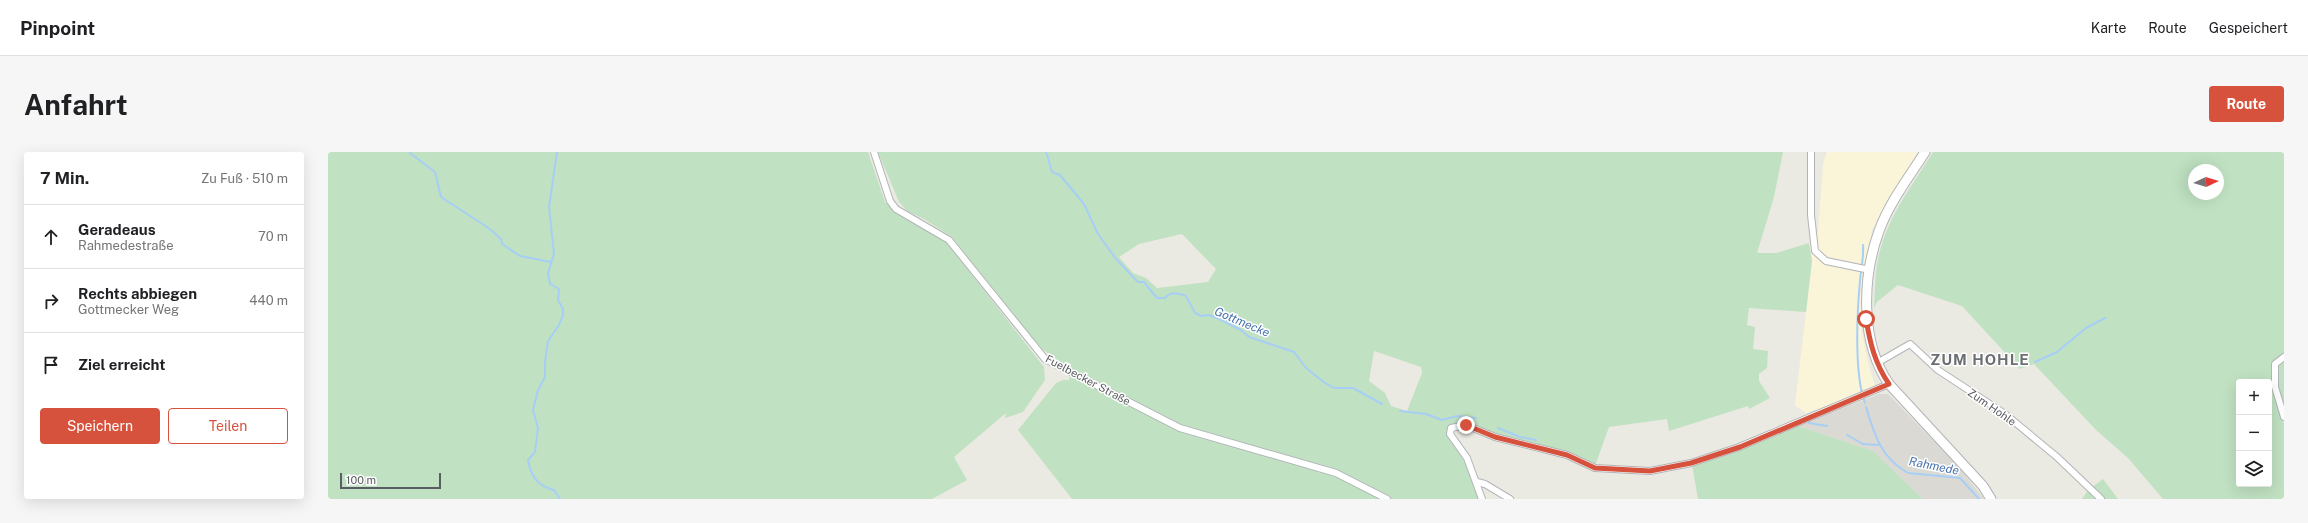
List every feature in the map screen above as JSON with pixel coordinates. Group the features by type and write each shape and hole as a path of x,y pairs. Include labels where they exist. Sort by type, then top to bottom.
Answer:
{"main road":[{"path":"1924,152 1891,205 1879,232 1867,269 1866,319 1870,342 1877,363 1889,384 1983,486 1991,499"}],"street":[{"name":"Fuelbecker Straße","path":"874,152 890,201 896,209 949,240 1045,359 1180,428 1336,473 1387,499"},
{"path":"1811,152 1811,215 1815,251 1826,261 1867,269"},
{"name":"Zum Hohle","path":"1877,363 1910,344 1938,370 2005,414 2057,457 2101,499"},
{"path":"2284,357 2275,364 2275,387 2284,417"},
{"path":"1482,499 1467,458 1450,434 1451,428 1466,425 1495,437 1567,455 1595,468 1650,471 1691,463 1740,447 1889,384"},
{"path":"1477,482 1486,484 1510,499"}],"shaded area":[{"path":"1827,152 1922,152 1872,230 1864,274 1861,328 1870,370 1876,388 1806,413 1795,405 1812,261 1809,243 1818,232 1823,163"},
{"path":"1879,394 1888,394 1957,465 1984,499 1923,499 1873,451 1798,426"}],"green space":[{"path":"328,152 868,152 885,202 897,214 947,243 1044,367 1045,380 1023,412 1005,418 1006,413 954,457 967,480 932,499 328,499"},
{"path":"878,152 1045,152 1051,172 1047,152 1783,152 1774,197 1757,253 1776,253 1809,243 1812,261 1806,312 1749,308 1747,325 1755,327 1753,349 1768,351 1767,368 1759,374 1759,381 1770,398 1749,409 1748,406 1669,431 1667,419 1609,427 1595,466 1554,448 1494,434 1470,424 1456,423 1450,425 1447,430 1447,435 1463,459 1479,499 1072,499 1018,430 1056,383 1063,380 1069,380 1072,370 1039,347 952,237 924,219 907,211 899,202","holes":["1182,234 1216,269 1208,282 1157,288 1146,278 1133,273 1119,257 1139,244","1374,351 1421,367 1422,373 1407,411 1391,406 1385,393 1369,381"]},
{"path":"1933,152 2284,152 2284,355 2273,363 2273,388 2284,424 2284,499 2163,499 2128,458 2096,430 2034,364 2020,369 1962,306 1898,285 1877,302 1874,308 1876,277 1881,247 1885,234 1911,186"},
{"path":"2284,358 2284,410 2276,387 2277,364"},
{"path":"1798,426 1873,451 1923,499 1698,499 1692,465"},
{"path":"2103,479 2118,499 2082,499 2088,490"}],"waterway":[{"path":"557,152 549,207 554,254 548,273 550,284 559,289 558,300 563,309 563,315 559,325 548,341 545,362 545,377 538,390 533,410 538,428 535,452 528,460 529,466 536,480 544,486 554,490 560,499"},
{"name":"Gottmecke","path":"1046,152 1052,172 1060,175 1084,204 1098,234 1116,259 1138,282 1144,282 1157,298 1165,298 1170,294 1175,293 1186,296 1195,313 1201,316 1209,315 1217,318 1241,330 1249,337 1294,352 1306,368 1325,383 1334,388 1353,388 1382,404"},
{"path":"410,153 435,172 441,197 490,229 501,239 502,244 520,256 551,262"},
{"name":"Rahmede","path":"1863,245 1857,343 1859,376 1865,403"},
{"path":"2035,362 2057,352 2086,328 2105,318"},
{"name":"Rahmede","path":"1866,407 1872,427 1880,444 1885,453 1899,467 1908,473 1960,478 1979,499"},
{"name":"Gottmecke","path":"1400,411 1426,414 1442,420 1457,416 1476,418"},
{"name":"Gottmecke","path":"1809,423 1827,426"},
{"name":"Gottmecke","path":"1498,428 1520,437 1536,440"},
{"name":"Gottmecke","path":"1847,435 1863,444 1878,445"}],"district":[{"name":"ZUM HOHLE","path":"1980,359"}],"route":[{"path":"1466,425 1495,437 1567,455 1595,468 1650,471 1691,463 1740,447 1889,384 1880,371 1877,363 1870,342 1866,319"}]}
